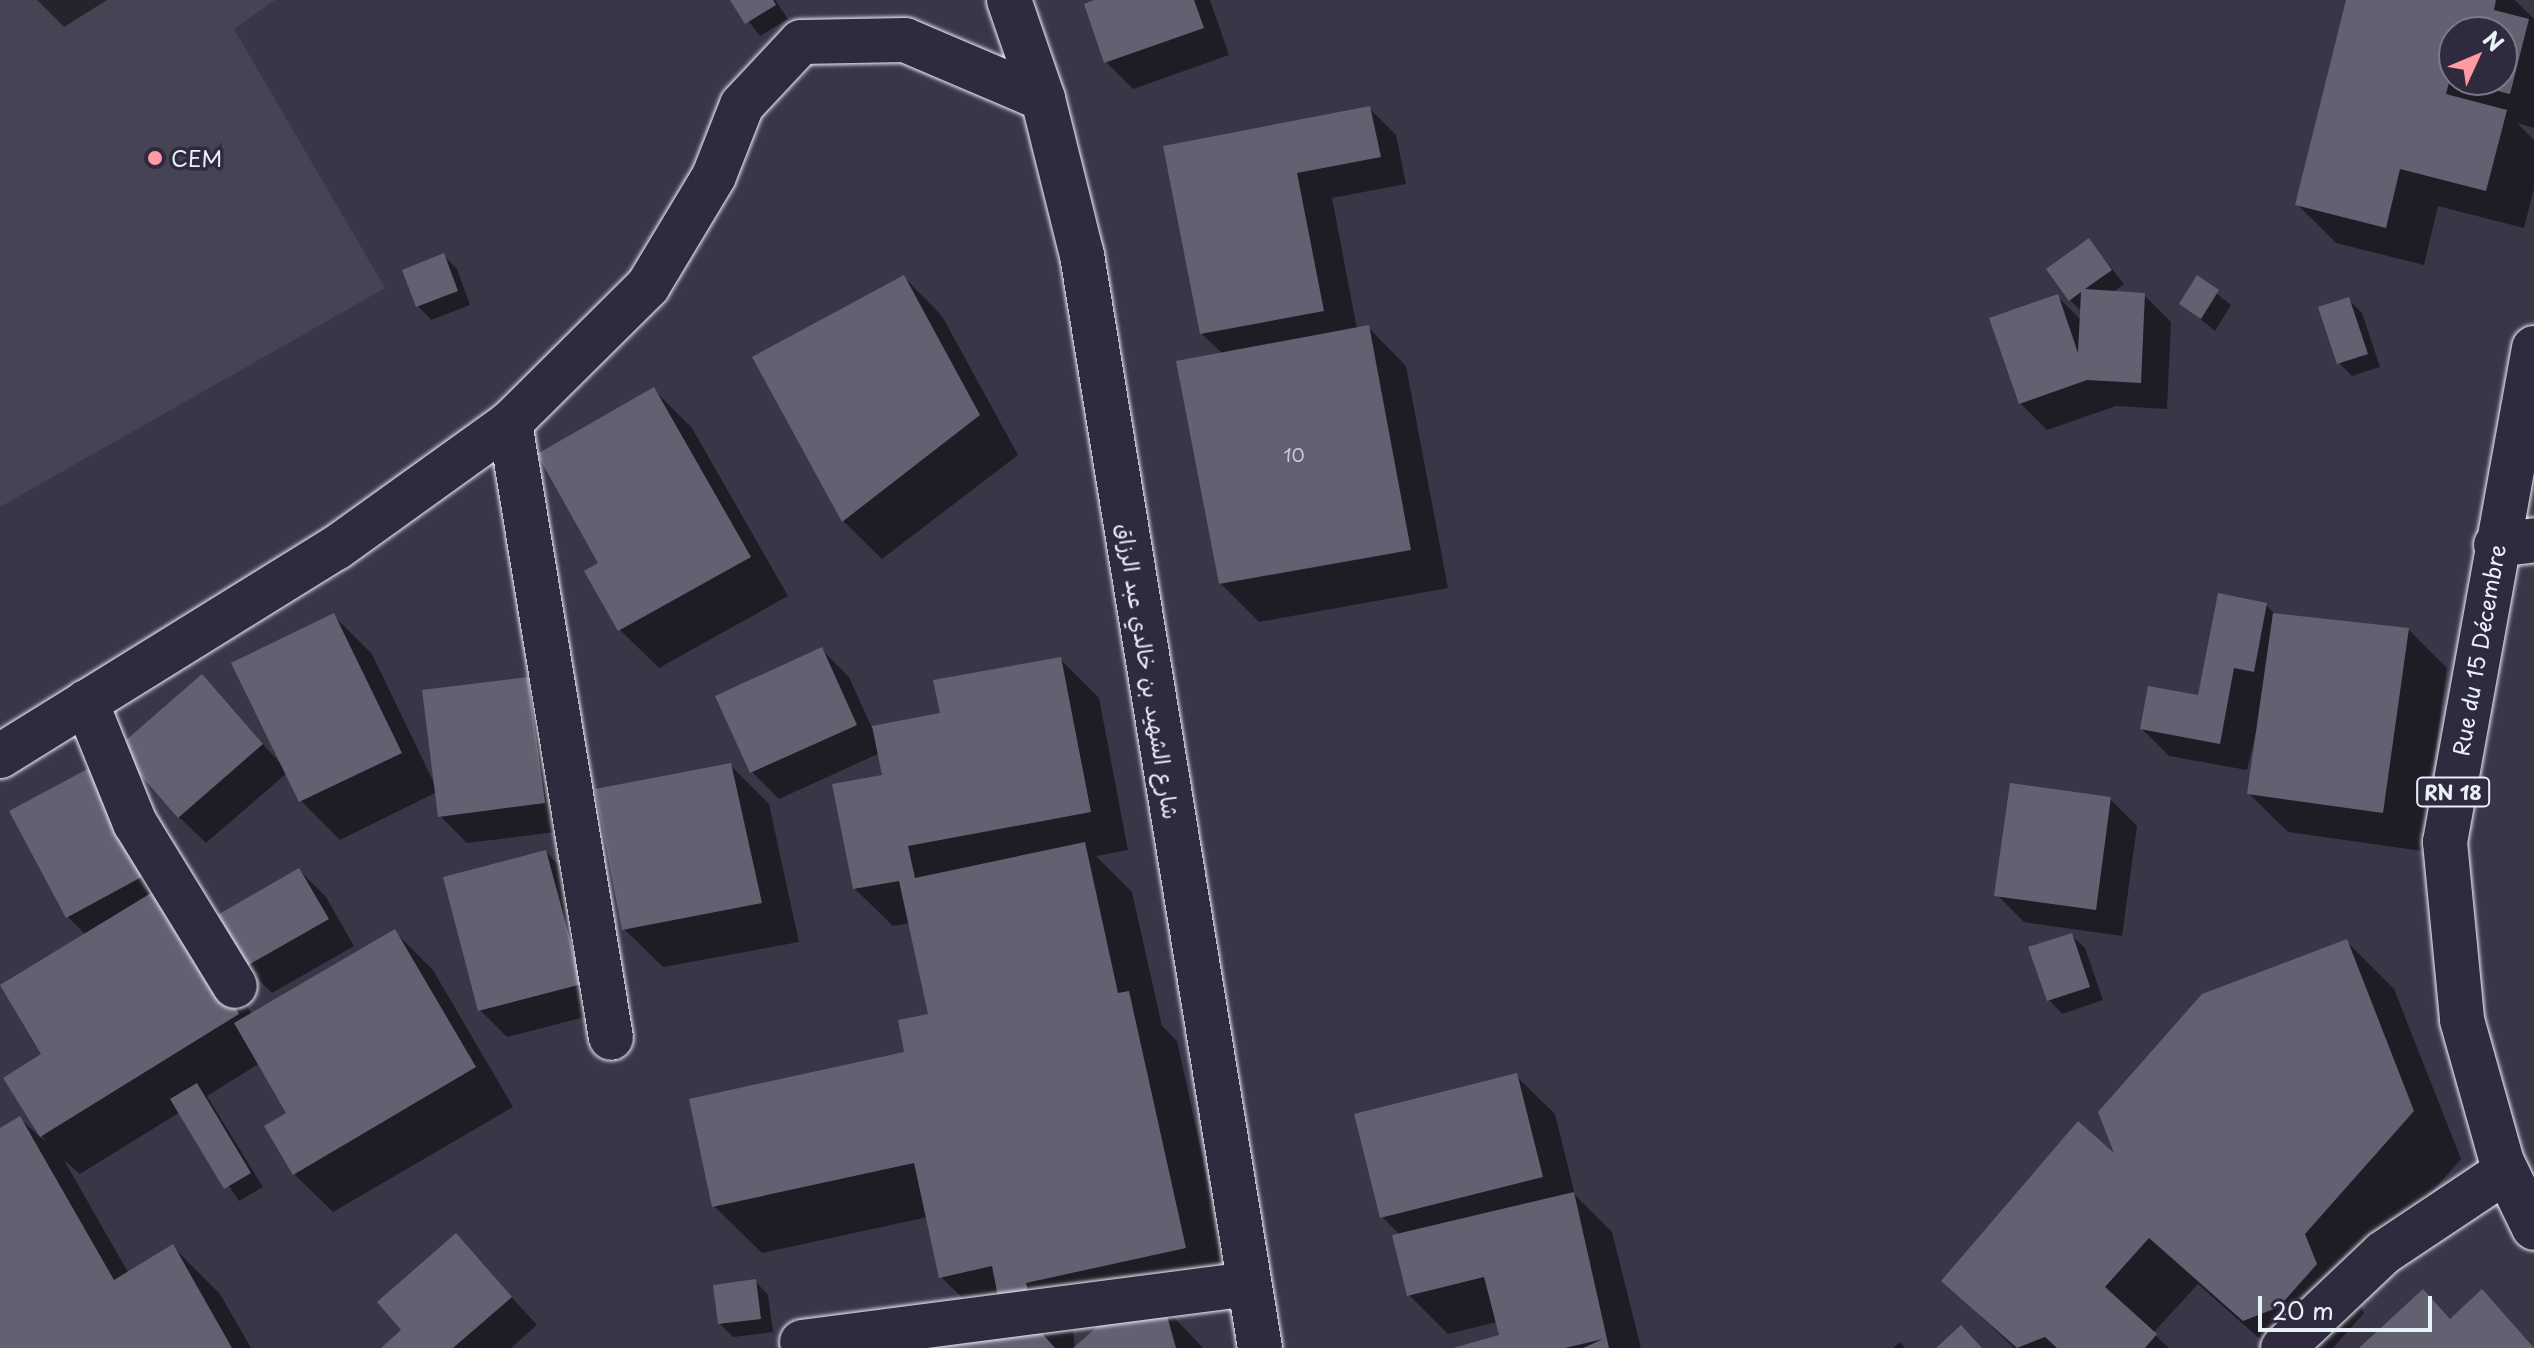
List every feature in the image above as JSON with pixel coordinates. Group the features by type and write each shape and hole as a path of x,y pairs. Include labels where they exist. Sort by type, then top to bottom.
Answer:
{"street":[{"name":"شارع الشهيد بن خالدي عبد الرزاق","path":"1015,2 1082,255 1247,1284 1260,1348"},
{"path":"0,756 336,548 510,423 648,286 714,176 742,105 801,42 905,40 1043,99"},
{"name":"Rue du 15 Décembre","path":"2534,348 2515,542 2445,842 2462,1020 2506,1171 2534,1228"},
{"path":"510,423 611,1038"},
{"path":"86,702 135,823 235,986"},
{"path":"2283,1348 2383,1253 2506,1171"},
{"path":"802,1342 1247,1284"}],"shaded area":[{"name":"CEM","path":"0,0 275,0 234,29 385,288 0,507"}],"building":[{"path":"730,0 773,0 776,5 745,24"},
{"path":"1094,0 1194,0 1204,28 1104,63 1084,4"},
{"path":"2346,0 2496,0 2494,10 2517,16 2438,16 2438,96 2454,96 2507,110 2486,191 2400,169 2386,228 2295,205"},
{"path":"2518,16 2529,19 2518,62"},
{"path":"1370,106 1381,157 1297,173 1324,311 1200,334 1163,146"},
{"path":"2089,238 2112,270 2085,289 2145,293 2141,383 2087,380 2019,404 1989,318 2058,294 2078,353 2081,292 2069,301 2046,269"},
{"path":"444,253 458,291 416,307 402,270"},
{"path":"904,275 980,415 842,522 752,357"},
{"path":"2197,275 2219,290 2201,319 2179,304"},
{"path":"2349,297 2368,354 2337,364 2318,307"},
{"path":"1369,325 1411,550 1219,584 1176,361"},
{"path":"654,387 751,557 618,631 584,571 598,563 537,454"},
{"path":"2218,593 2267,603 2254,672 2234,668 2220,744 2140,729 2148,686 2198,695"},
{"path":"334,613 402,753 299,802 231,663"},
{"path":"2273,613 2409,628 2383,813 2247,794"},
{"path":"822,647 857,725 750,773 715,696"},
{"path":"1061,657 1091,812 908,846 915,878 1085,842 1118,993 1129,991 1186,1248 1026,1283 1030,1300 1000,1307 992,1266 939,1278 914,1163 712,1207 689,1099 904,1052 898,1020 928,1014 899,881 853,889 832,784 882,775 872,726 940,713 933,680"},
{"path":"202,674 263,744 178,818 117,748"},
{"path":"528,677 545,803 438,817 422,690"},
{"path":"731,763 762,903 622,930 595,789"},
{"path":"93,766 149,873 66,918 9,811"},
{"path":"2010,783 2111,797 2096,910 1994,896"},
{"path":"546,850 582,984 478,1011 443,877"},
{"path":"299,868 329,919 243,968 214,917"},
{"path":"161,887 239,1014 40,1137 3,1078 41,1054 0,985"},
{"path":"395,929 476,1067 293,1175 264,1126 286,1113 234,1023"},
{"path":"2072,933 2090,987 2047,1001 2028,947"},
{"path":"2347,939 2414,1111 2305,1234 2317,1264 2279,1307 2243,1321 2149,1238 2105,1287 2157,1334 2145,1348 2057,1348 2045,1337 2017,1348 1941,1281 2078,1121 2114,1153 2098,1112 2202,994"},
{"path":"1517,1073 1543,1177 1380,1218 1354,1114"},
{"path":"197,1083 251,1173 224,1189 170,1099"},
{"path":"20,1116 114,1280 173,1244 232,1348 0,1348 0,1128"},
{"path":"1574,1192 1609,1348 1583,1348 1603,1339 1565,1348 1453,1348 1499,1335 1484,1277 1407,1296 1392,1235"},
{"path":"456,1233 512,1297 453,1348 381,1348 401,1330 377,1302"},
{"path":"756,1279 761,1319 718,1324 713,1285"},
{"path":"2423,1289 2450,1319 2482,1289 2534,1348 2359,1348"},
{"path":"1164,1305 1176,1348 1073,1348 1105,1320"},
{"path":"1031,1321 1055,1348 924,1348"},
{"path":"1961,1325 1982,1348 1936,1348"}],"place":[{"name":"CEM","path":"155,158"}]}
